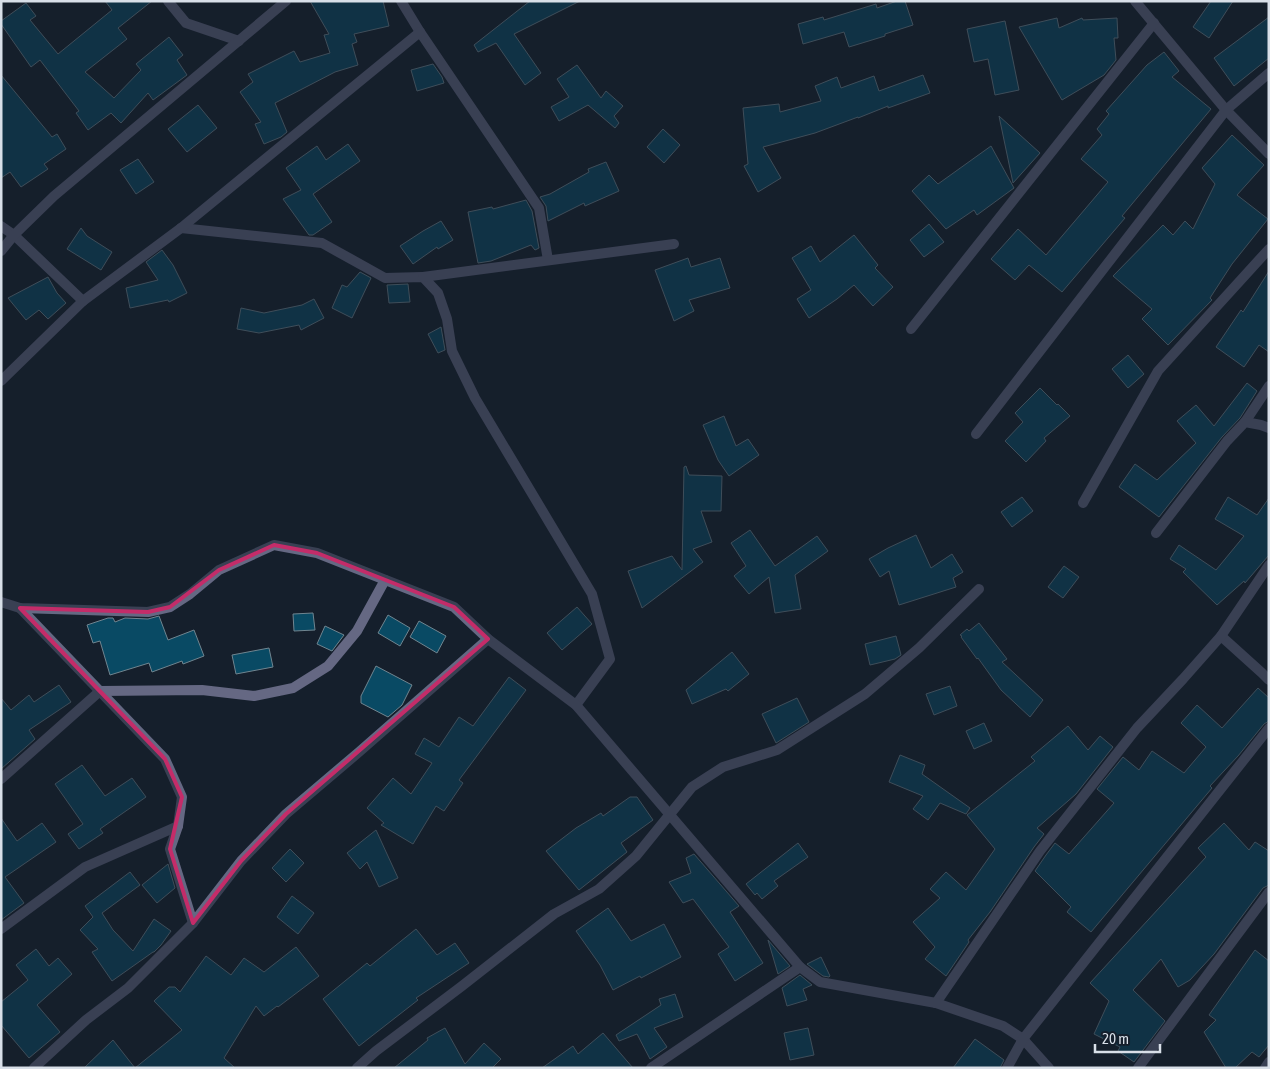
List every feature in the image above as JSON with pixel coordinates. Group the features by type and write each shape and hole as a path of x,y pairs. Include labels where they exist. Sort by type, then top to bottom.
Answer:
{"street":[{"path":"168,1 186,23 239,41"},
{"path":"1,251 14,235 54,196 286,1"},
{"path":"401,1 539,208 548,260"},
{"path":"1135,1 1226,110 1269,154"},
{"path":"911,329 1154,23"},
{"path":"1,381 84,301 181,228 420,32"},
{"path":"976,434 1226,110 1269,74"},
{"path":"1,226 14,235 84,301"},
{"path":"181,228 322,243 385,278 422,277 674,244"},
{"path":"1083,503 1158,371 1269,249"},
{"path":"422,277 438,293 447,319 452,351 476,398 592,594 610,659 576,705"},
{"path":"1156,533 1227,441 1245,422 1269,386"},
{"path":"1245,422 1269,428"},
{"path":"1,602 20,608 148,612 170,607 190,594 219,570 274,544 317,553 454,607 488,639 576,705 800,967 820,982 936,1003 1003,1026 1023,1039 1049,1068"},
{"path":"936,1003 1040,851 1137,728 1221,636 1269,565"},
{"path":"1,779 100,691 202,690 254,696 293,688 328,666 357,631 385,580"},
{"path":"357,1068 376,1051 554,914 599,889 636,856 692,787 723,767 777,750 865,694 919,648 979,589"},
{"path":"20,608 165,759 182,797 178,826 170,849 193,923"},
{"path":"1221,636 1269,680"},
{"path":"34,1068 86,1020 128,988 193,923 241,861 286,814 488,639"},
{"path":"1007,1068 1023,1039 1269,728"},
{"path":"1,929 85,867 178,826"},
{"path":"1138,1068 1269,892"},
{"path":"651,1068 800,967"},
{"path":"1265,1068 1269,1062"}],"highlighted area":[{"path":"274,545 317,553 454,607 488,639 286,814 241,861 193,923 170,849 182,797 165,759 20,608 148,612 170,607 219,570"}],"building":[{"path":"105,1 152,1 118,28 127,39 85,72 114,98 141,70 136,64 169,37 183,55 177,60 187,75 153,100 148,93 121,123 111,113 88,130 76,113 79,111 40,60 31,67 1,24 1,21 26,3 36,16 30,20 58,54 112,10"},
{"path":"310,1 383,1 389,26 354,34 357,42 352,44 358,65 335,72 275,103 287,132 281,137 264,144 255,124 261,122 240,92 253,82 248,74 294,51 300,62 330,53 324,35 329,34"},
{"path":"530,1 580,1 514,34 541,73 525,85 496,43 478,52 474,45"},
{"path":"897,1 905,1 913,25 849,47 844,32 803,44 798,24 823,17 824,20 876,4 877,8"},
{"path":"1211,1 1233,1 1209,38 1193,27"},
{"path":"1269,17 1269,58 1234,86 1214,58"},
{"path":"1057,18 1059,28 1082,18 1083,20 1117,18 1118,38 1114,38 1116,60 1104,75 1062,100 1019,27"},
{"path":"1005,21 1019,90 995,95 988,59 974,62 967,29"},
{"path":"1164,52 1179,71 1172,77 1211,109 1122,216 1125,218 1062,292 1029,265 1015,280 991,259 1018,229 1046,255 1108,182 1081,159 1102,135 1097,129 1109,114 1106,111 1147,65"},
{"path":"433,64 444,83 417,91 411,70"},
{"path":"577,65 601,98 606,91 623,106 614,116 619,123 615,128 588,105 559,121 551,107 569,97 557,79"},
{"path":"1,75 52,137 57,134 66,149 44,164 48,169 21,187 10,172 1,178"},
{"path":"923,75 930,93 888,108 888,106 815,133 763,147 781,178 758,192 744,166 748,164 743,108 779,104 780,112 821,101 815,86 837,77 841,88 874,76 879,91"},
{"path":"198,105 217,128 187,152 168,129"},
{"path":"999,116 1040,153 1013,183"},
{"path":"663,129 680,145 664,163 647,147"},
{"path":"1232,135 1264,165 1237,195 1268,219 1232,264 1210,298 1212,300 1168,345 1142,319 1152,309 1113,276 1163,225 1173,235 1185,221 1193,229 1215,184 1202,168"},
{"path":"348,144 360,161 313,194 332,222 313,235 309,235 283,199 301,190 286,168 317,146 326,160"},
{"path":"991,146 1014,188 977,215 974,210 946,229 912,191 929,175 938,184"},
{"path":"138,159 154,182 136,194 120,170"},
{"path":"606,162 619,191 585,206 584,203 548,221 546,206 540,197 550,194 589,172 588,169"},
{"path":"526,200 532,211 539,248 535,250 531,245 491,261 478,263 468,212 492,207 493,209"},
{"path":"441,221 453,240 438,249 437,247 413,264 400,246"},
{"path":"929,224 944,242 924,257 910,240"},
{"path":"81,228 87,236 112,252 101,270 67,249"},
{"path":"854,235 878,265 875,268 893,287 873,306 854,285 809,318 797,299 811,290 792,258 811,246 820,262"},
{"path":"162,250 173,265 187,293 169,302 168,300 130,308 126,288 158,280 146,262"},
{"path":"688,258 691,267 720,258 730,288 689,300 694,311 674,321 655,270"},
{"path":"1269,271 1269,352 1259,345 1244,367 1216,347 1241,310 1243,312"},
{"path":"360,272 371,278 352,318 332,308 342,285 347,287"},
{"path":"48,277 57,293 66,303 48,319 39,310 26,320 8,298"},
{"path":"408,284 410,302 389,303 387,285"},
{"path":"314,299 324,318 301,330 299,325 259,333 237,329 241,308 264,313 302,305"},
{"path":"441,327 445,350 438,353 428,334"},
{"path":"1128,355 1144,374 1128,388 1112,369"},
{"path":"1247,383 1257,391 1240,418 1222,437 1159,517 1119,487 1135,464 1157,480 1196,443 1177,421 1196,405 1214,426"},
{"path":"1040,388 1070,416 1044,438 1046,441 1026,462 1005,441 1023,422 1015,413"},
{"path":"724,416 736,446 748,439 759,455 729,476 718,460 703,425"},
{"path":"686,466 689,475 722,476 721,511 701,511 712,542 693,549 703,562 642,608 628,571 672,556 682,570 684,467"},
{"path":"1022,497 1033,511 1012,527 1001,512"},
{"path":"1228,497 1257,515 1269,498 1269,555 1245,583 1244,581 1217,605 1183,572 1186,569 1170,559 1179,545 1216,570 1244,536 1215,519"},
{"path":"750,530 775,566 817,536 828,551 795,575 801,609 775,613 769,577 749,594 734,576 746,566 731,543"},
{"path":"916,535 931,568 952,554 963,572 953,578 956,587 899,605 889,571 880,577 869,559"},
{"path":"1064,566 1079,577 1063,598 1048,587"},
{"path":"577,607 592,624 562,650 547,633"},
{"path":"313,613 315,630 294,631 293,614"},
{"path":"388,615 410,628 400,646 378,633"},
{"path":"159,616 168,640 194,630 204,656 183,664 182,661 152,672 149,663 110,675 100,641 93,643 87,625 108,618 113,618 115,622 125,618 148,619"},
{"path":"419,621 446,636 437,653 410,637"},
{"path":"979,623 1007,659 1002,662 1043,700 1030,717 1001,690 961,637 960,635 967,629 969,631"},
{"path":"325,626 344,635 332,651 317,644"},
{"path":"896,636 901,655 895,659 870,665 865,644"},
{"path":"269,648 273,667 236,674 232,655"},
{"path":"732,652 749,674 728,691 726,689 692,704 686,690"},
{"path":"376,666 412,685 402,705 388,717 361,703 361,696"},
{"path":"509,677 526,690 459,780 463,783 444,811 436,806 413,844 381,825 384,823 367,808 393,778 411,794 432,763 415,754 424,738 439,747 459,717 473,726"},
{"path":"59,685 71,702 29,730 35,739 1,769 1,698 11,710 29,695 34,702"},
{"path":"950,686 957,706 934,715 926,694"},
{"path":"1258,688 1269,698 1269,721 1264,724 1210,786 1212,788 1091,932 1067,912 1071,907 1035,871 1055,843 1069,854 1114,803 1097,789 1123,757 1139,770 1152,751 1184,773 1206,747 1181,723 1197,705 1222,728"},
{"path":"797,698 809,722 776,743 762,714"},
{"path":"984,723 992,741 974,749 966,731"},
{"path":"1068,726 1088,750 1100,736 1113,747 1076,794 1037,828 1044,834 990,912 968,940 969,942 946,976 925,959 935,947 913,922 940,898 930,889 946,872 966,890 995,849 967,815 1035,761 1031,757"},
{"path":"900,755 925,765 922,774 970,808 966,814 940,803 928,820 913,809 923,796 889,782"},
{"path":"82,765 105,796 132,778 146,797 100,829 103,833 79,849 68,834 83,824 55,784"},
{"path":"630,797 637,797 653,820 621,843 627,852 579,890 546,851 576,828 601,813 603,816"},
{"path":"1,818 17,841 42,823 56,842 5,877 24,903 1,920"},
{"path":"1224,823 1249,850 1255,842 1269,851 1269,885 1263,888 1214,954 1190,980 1178,987 1161,959 1133,990 1165,1021 1134,1062 1118,1051 1120,1047 1094,1034 1109,1001 1090,983 1206,857 1198,848"},
{"path":"376,830 398,878 379,887 367,862 360,869 347,853"},
{"path":"798,843 808,857 774,881 778,886 762,899 757,893 755,895 746,884"},
{"path":"290,849 304,863 286,882 272,868"},
{"path":"694,854 739,906 730,912 763,963 735,981 718,954 729,947 693,899 683,903 669,882 691,873 686,858"},
{"path":"168,864 175,888 157,903 142,885"},
{"path":"130,872 140,885 102,913 113,930 133,951 154,919 171,931 154,952 112,981 92,952 98,949 80,930 93,917 85,906"},
{"path":"292,896 314,913 298,934 277,917"},
{"path":"608,908 631,941 664,924 681,957 613,990 600,965 576,931"},
{"path":"416,929 437,955 455,943 469,963 416,998 418,1000 359,1046 323,999 367,963 370,966"},
{"path":"768,940 790,966 778,974"},
{"path":"296,947 319,976 264,1016 256,1006 224,1058 235,1068 135,1068 182,1030 154,1001 169,987 175,987 180,992 206,956 231,975 244,958 264,972"},
{"path":"36,949 49,966 58,958 72,974 37,1005 60,1032 29,1058 1,1025 1,1002 28,980 16,965"},
{"path":"1255,950 1269,961 1269,1045 1259,1057 1252,1052 1235,1068 1226,1068 1204,1032 1216,1020 1209,1015"},
{"path":"821,957 829,977 823,976 807,964"},
{"path":"800,975 812,985 803,989 807,1000 787,1006 782,988"},
{"path":"675,994 683,1017 654,1028 667,1047 650,1059 637,1034 619,1041 616,1035 661,1005 659,999"},
{"path":"445,1028 465,1064 484,1043 501,1059 492,1068 394,1068 428,1040 427,1038"},
{"path":"808,1028 814,1055 790,1060 784,1033"},
{"path":"603,1033 633,1068 542,1068 573,1046 578,1054"},
{"path":"975,1039 1004,1060 1000,1068 953,1068"},
{"path":"113,1040 135,1068 84,1068"}]}
